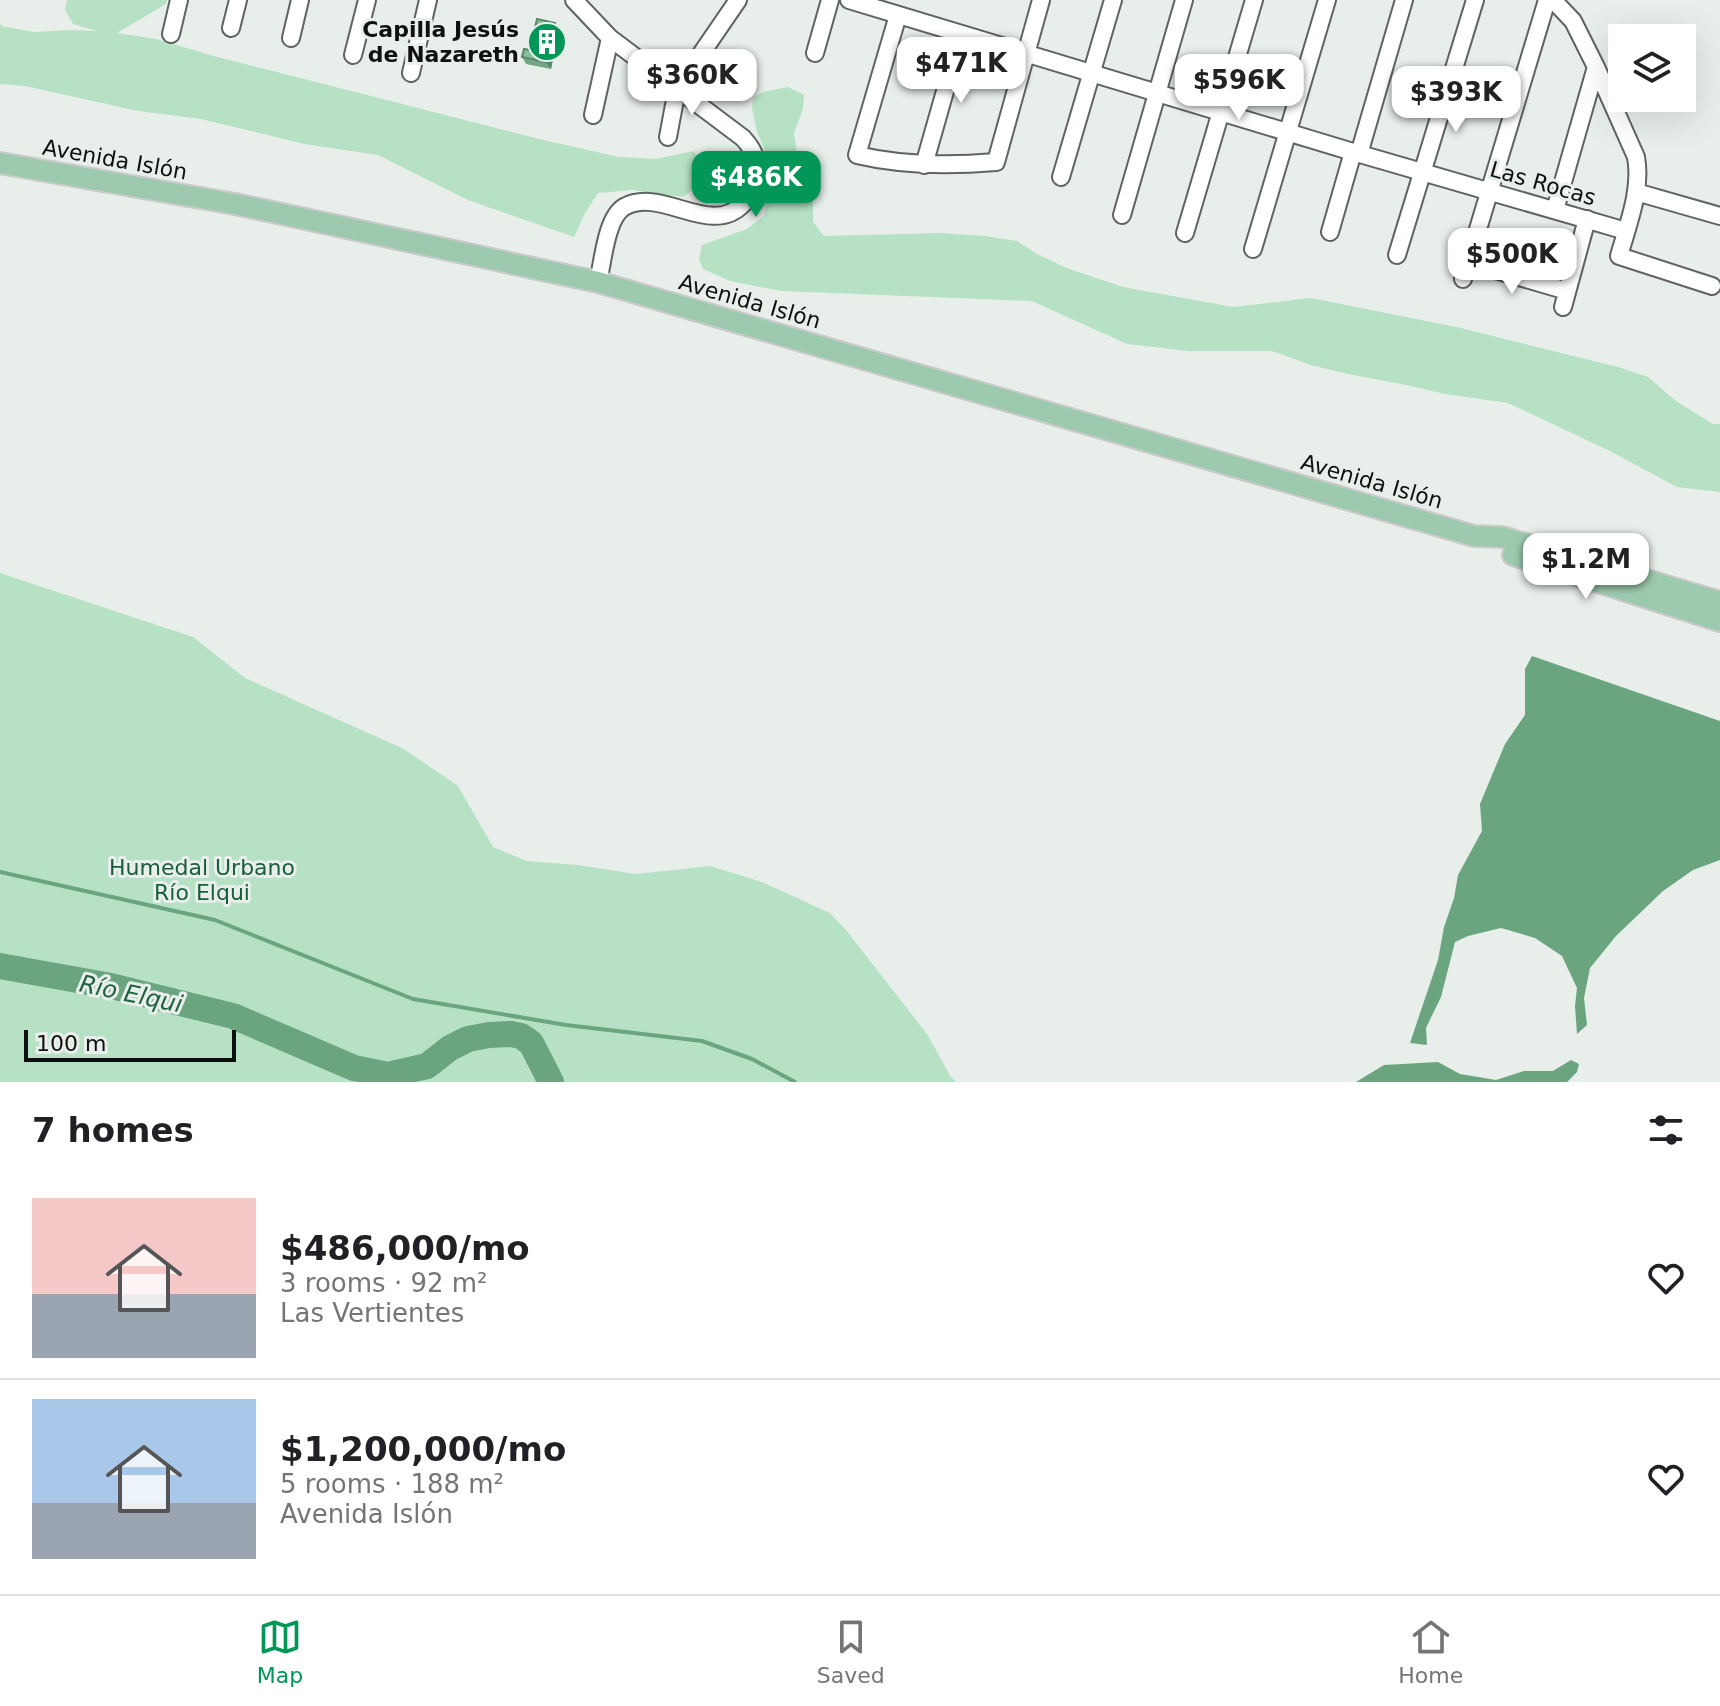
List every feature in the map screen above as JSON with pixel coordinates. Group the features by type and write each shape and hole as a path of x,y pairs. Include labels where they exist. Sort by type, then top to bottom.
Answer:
{"main road":[{"name":"Avenida Islón","path":"0,163 235,204 598,282 1474,536 1502,537 1720,602"},
{"name":"Avenida Islón","path":"1474,536 1491,548 1720,621"}],"street":[{"path":"171,34 179,0"},
{"path":"231,28 238,0"},
{"path":"291,38 300,0"},
{"path":"353,55 367,0"},
{"path":"411,73 428,0"},
{"path":"574,0 610,38 735,131 753,149 758,163 753,191 735,212 724,216 710,216 656,203 639,202 626,206 611,222 598,282"},
{"path":"668,137 677,89 738,0"},
{"path":"815,53 830,0"},
{"name":"Las Rocas","path":"849,0 1626,231"},
{"path":"898,15 857,155 924,165 996,162 1041,0"},
{"path":"1061,177 1113,0"},
{"path":"1122,215 1184,0"},
{"path":"1185,233 1254,0"},
{"path":"1253,249 1327,0"},
{"path":"1330,232 1404,0"},
{"path":"1397,255 1475,0"},
{"path":"1463,279 1547,0"},
{"path":"1553,0 1573,21 1636,157 1636,192 1619,256 1712,286"},
{"path":"924,165 961,35"},
{"path":"593,115 610,38"},
{"path":"1555,210 1596,67"},
{"path":"1636,192 1720,216"},
{"path":"1468,262 1565,299 1587,219"}],"green space":[{"path":"67,0 167,0 166,4 117,33 156,39 619,157 656,159 693,151 707,164 701,184 683,197 633,190 598,193 574,237 468,200 378,155 304,144 201,119 138,111 25,86 0,84 0,23 34,32 97,31 73,24 65,10"},
{"path":"788,87 804,95 803,109 794,133 797,153 813,201 813,222 824,236 940,233 1017,241 1069,269 1123,287 1233,307 1311,298 1461,328 1618,367 1648,377 1676,401 1713,424 1720,424 1720,492 1677,487 1610,451 1508,403 1348,374 1272,351 1188,351 1127,344 1032,301 781,291 730,281 703,269 699,259 702,245 747,229 764,216 769,188 768,157 757,132 753,98 763,92"},
{"name":"Humedal Urbano Río Elqui","path":"0,573 193,637 245,678 404,749 458,786 493,847 527,861 636,874 710,866 762,882 830,913 927,1034 956,1082 0,1082"}],"shaded area":[{"path":"1532,656 1720,721 1720,860 1693,870 1663,891 1616,936 1590,968 1584,998 1587,1025 1577,1034 1577,988 1562,956 1535,938 1501,928 1455,942 1441,997 1426,1028 1427,1045 1410,1043 1438,960 1458,875 1482,831 1480,804 1505,744 1525,715 1525,669"},
{"path":"1571,1060 1579,1064 1577,1072 1567,1082 1356,1082 1384,1065 1438,1062 1460,1074 1496,1080 1524,1071 1553,1071"}],"building":[{"path":"537,19 555,23 546,62 522,57 524,49 530,50"}],"waterway":[{"path":"0,872 215,920 413,999 566,1025 702,1041 752,1059 795,1082"},
{"name":"Río Elqui","path":"0,966 111,986 233,1016 354,1068 388,1075 427,1066 468,1039 489,1035 521,1036 531,1043 551,1082"}],"place":[{"name":"Capilla Jesús de Nazareth","path":"547,42"}]}
